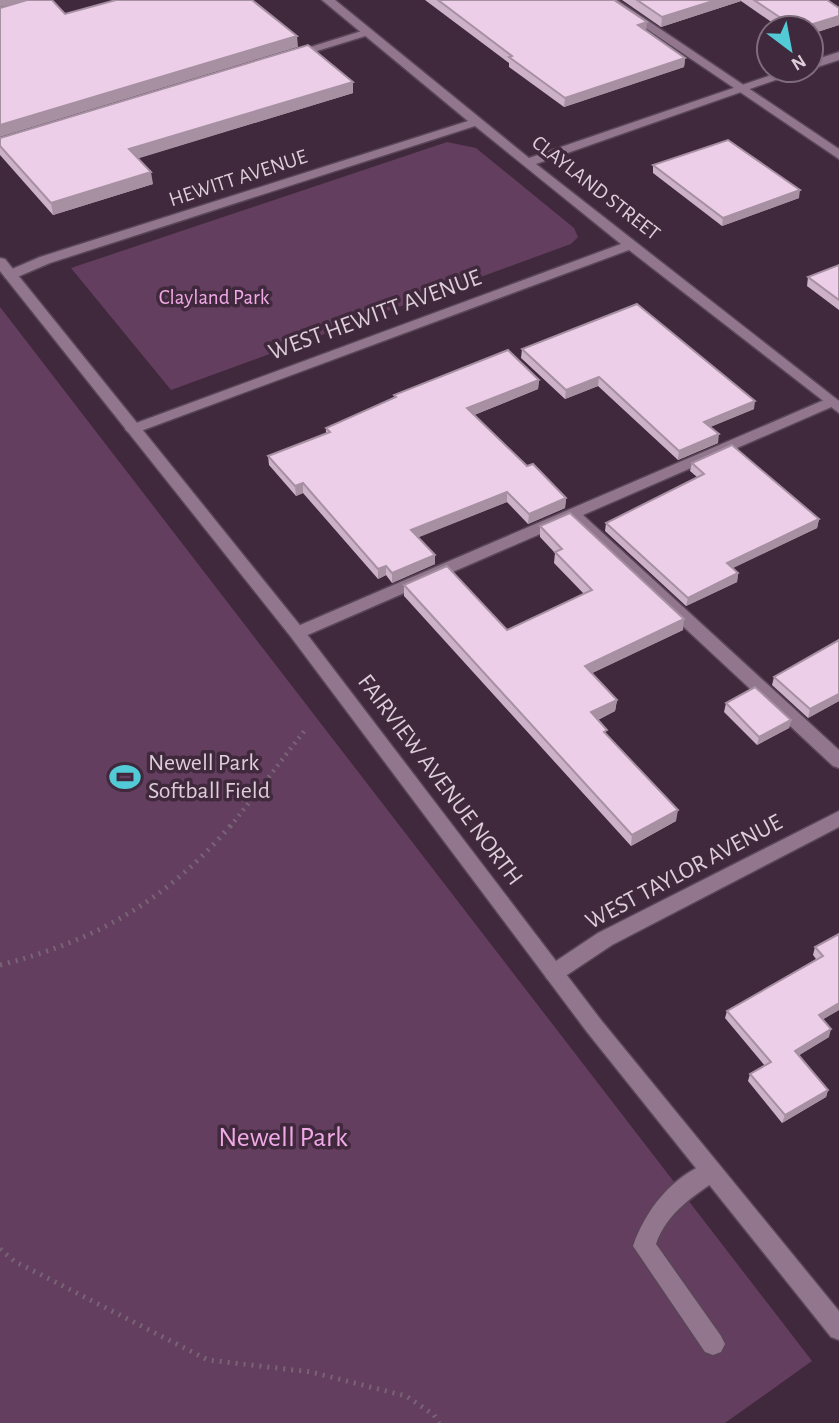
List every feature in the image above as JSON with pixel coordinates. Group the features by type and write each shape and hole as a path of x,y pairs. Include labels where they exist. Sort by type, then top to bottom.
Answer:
{"street":[{"name":"CLAYLAND STREET","path":"328,0 527,163 835,405"},
{"path":"610,0 839,155"},
{"path":"284,58 368,32"},
{"path":"527,163 757,84"},
{"name":"HEWITT AVENUE","path":"5,269 45,260 479,121"},
{"name":"WEST HEWITT AVENUE","path":"133,429 633,244"},
{"name":"FAIRVIEW AVENUE NORTH","path":"5,269 297,633 554,973 839,1329"},
{"path":"297,633 571,513 835,405"},
{"path":"571,513 839,761"},
{"name":"WEST TAYLOR AVENUE","path":"554,973 605,939 839,818"},
{"path":"710,1171 666,1203 651,1222 644,1246 713,1344"}],"path":[{"path":"0,965 57,950 113,924 170,887 261,794 305,730"},
{"path":"0,1249 14,1261 208,1360 311,1372 406,1396 434,1415 439,1423"}],"green space":[{"name":"Clayland Park","path":"447,142 476,148 574,228 578,237 571,244 171,390 71,268"},
{"name":"Newell Park","path":"0,307 812,1361 725,1423 0,1423"}],"building":[{"path":"27,0 52,0 65,14 116,0 252,0 297,36 0,125 0,8"},
{"path":"438,0 614,0 647,22 638,25 685,58 565,98"},
{"path":"637,0 716,0 662,17"},
{"path":"754,0 827,0 839,8 839,16 825,20 825,14 775,14"},
{"path":"308,45 353,82 129,149 151,172 51,203 0,146 0,138"},
{"path":"728,140 800,190 723,218 653,165"},
{"path":"839,265 839,300 808,277"},
{"path":"637,304 755,401 704,422 719,434 679,451 599,377 566,390 522,349"},
{"path":"508,350 539,380 467,408 527,466 533,464 566,498 529,514 507,492 411,530 435,555 392,573 386,566 378,569 303,483 295,486 268,456 330,432 326,428 396,397 394,395"},
{"path":"732,445 819,519 727,563 738,573 688,598 606,523 704,474 692,463"},
{"path":"570,513 684,619 585,666 617,700 591,712 607,730 604,732 678,810 632,835 404,585 447,566 507,630 592,590 555,552 562,549 540,526"},
{"path":"839,640 839,694 810,709 774,677"},
{"path":"755,687 791,720 759,737 726,703"},
{"path":"839,934 839,1003 819,1015 831,1029 795,1051 828,1090 785,1115 750,1074 771,1062 727,1011 823,956 815,947"}],"place":[{"name":"Newell Park Softball Field","path":"125,777"}]}
